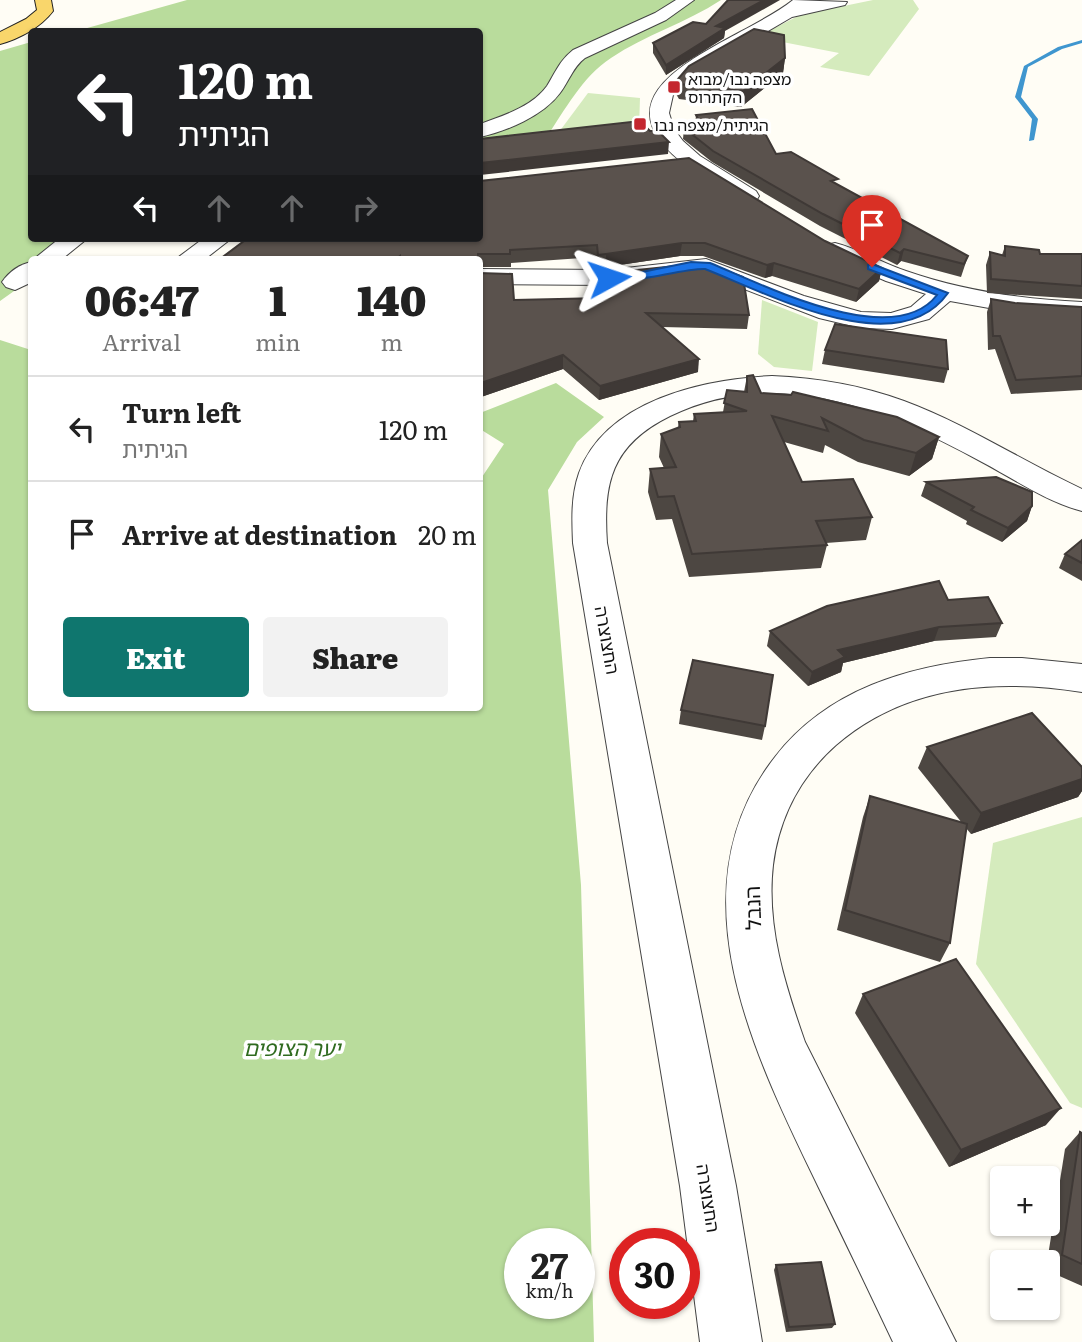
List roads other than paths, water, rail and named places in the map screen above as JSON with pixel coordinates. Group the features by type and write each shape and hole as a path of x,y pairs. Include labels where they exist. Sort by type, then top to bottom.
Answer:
{"main road":[{"path":"0,39 32,23 45,11 43,0"}],"street":[{"path":"483,130 512,119 550,95 567,63 578,54 608,39 633,31 686,0"},
{"path":"771,211 693,160 662,130 657,117 658,107 668,85 694,66 787,13 803,0"},
{"path":"815,0 848,1"},
{"path":"787,13 815,5 848,1"},
{"path":"666,163 693,160"},
{"path":"816,239 872,267 943,293 1021,308 1082,310"},
{"path":"50,256 70,242"},
{"path":"193,256 214,242"},
{"path":"483,277 609,278 642,275 691,265 706,266 839,317 887,322 903,320 934,306 943,293"},
{"name":"החצוצרה","path":"731,1342 708,1186 590,543 590,490 596,471 614,442 640,419 663,405 718,390 750,386 817,388 877,403 929,425 1082,501"},
{"name":"הנבל","path":"925,1342 779,1042 759,981 751,928 751,854 766,805 792,764 819,733 857,707 908,687 950,676 1020,672 1082,678"}],"waterway":[{"path":"1031,140 1035,119 1018,97 1026,66 1060,48 1082,41"}],"place":[{"name":"מצפה נבו/מבוא הקתרוס","path":"674,87"},
{"name":"הגיתית/מצפה נבו","path":"640,124"}],"park label":[{"name":"יער הצופים","path":"292,1046"}]}
